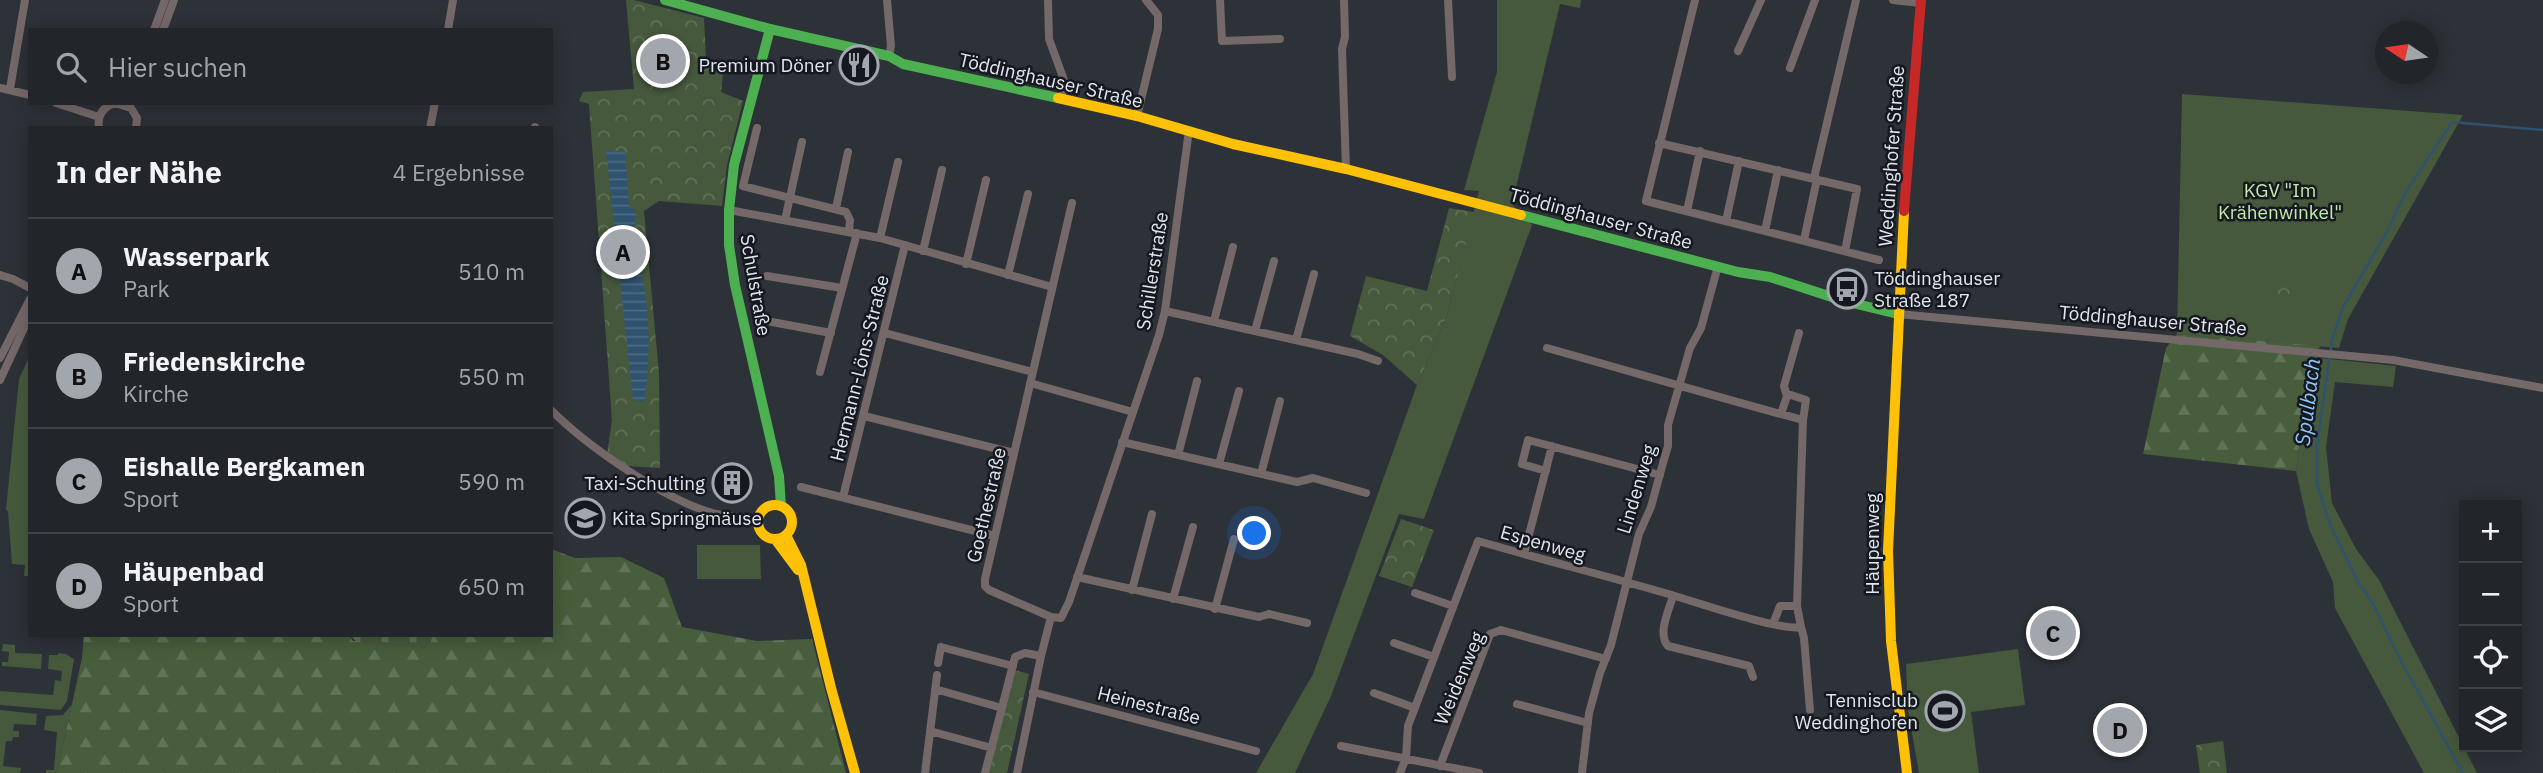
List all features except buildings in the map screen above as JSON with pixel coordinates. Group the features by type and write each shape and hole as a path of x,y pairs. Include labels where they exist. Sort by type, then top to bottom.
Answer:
{"street":[{"path":"10,89 24,0"},
{"path":"155,28 164,0"},
{"path":"164,28 174,0"},
{"path":"448,28 453,0"},
{"name":"Töddinghauser Straße","path":"665,0 770,29 889,56 917,67 1137,116 1246,147 1346,169 1718,266 1779,279 1844,302 1898,314 2393,360 2543,388"},
{"path":"887,0 891,46 889,56"},
{"path":"1048,0 1049,39 1064,80 1062,98"},
{"path":"1137,116 1158,29 1158,15 1146,0"},
{"path":"1220,0 1222,41 1280,39"},
{"path":"1344,0 1345,37 1342,49 1346,169"},
{"path":"1448,0 1452,77"},
{"path":"1695,0 1646,201 1879,260"},
{"path":"1738,51 1761,0"},
{"path":"1790,68 1815,0"},
{"path":"1804,240 1815,178 1856,0"},
{"path":"1893,0 1920,1"},
{"name":"Weddinghofer Straße","path":"1898,314 1920,1"},
{"name":"Schulstraße","path":"770,29 737,145 729,210 729,245 735,285 779,476 781,506"},
{"path":"0,88 28,94"},
{"path":"61,105 99,117"},
{"path":"99,126 99,117 107,106 127,105 137,118 136,126"},
{"path":"430,126 435,105"},
{"path":"757,128 743,186 836,208 849,215 853,233 820,372"},
{"name":"Schillerstraße","path":"1051,617 1064,615 1165,311 1189,130"},
{"path":"785,220 802,142"},
{"path":"1659,143 1857,189 1845,251"},
{"path":"1687,211 1700,151"},
{"path":"836,208 848,152"},
{"path":"1726,221 1738,161"},
{"path":"880,238 898,162"},
{"path":"923,251 942,170"},
{"path":"1765,231 1778,170"},
{"path":"966,264 986,180"},
{"path":"1008,275 1028,194"},
{"name":"Goethestraße","path":"1051,617 985,586 1072,203"},
{"path":"729,210 880,238 1052,287"},
{"name":"Hermann-Löns-Straße","path":"843,497 905,245"},
{"path":"1214,321 1233,247"},
{"path":"1255,331 1274,261"},
{"name":"Lindenweg","path":"1582,773 1588,723 1621,611 1639,534 1651,507 1668,446 1668,425 1679,385 1690,348 1701,328 1718,266"},
{"path":"1296,340 1314,274"},
{"path":"0,275 28,287"},
{"path":"767,276 842,288"},
{"path":"0,358 28,303"},
{"path":"1165,311 1358,354 1378,361"},
{"name":"Häupenweg","path":"1898,314 1888,562 1891,641 1907,773"},
{"path":"0,380 28,319"},
{"path":"772,322 831,332"},
{"path":"885,333 1032,372"},
{"path":"1781,414 1787,396 1784,386 1799,333"},
{"path":"1547,348 1803,421"},
{"path":"1178,455 1197,381"},
{"path":"1030,383 1133,412"},
{"path":"1219,464 1239,390"},
{"path":"1787,396 1807,400 1803,421 1797,606 1804,638 1810,710"},
{"path":"1261,474 1280,401"},
{"path":"553,412 590,444 679,499 714,513 759,519"},
{"path":"864,416 1014,453"},
{"path":"1546,471 1522,464 1528,440 1660,475"},
{"path":"1122,442 1297,482 1313,478 1366,493"},
{"path":"1524,554 1552,446"},
{"path":"801,487 995,536"},
{"path":"769,506 781,506 789,512 792,522 780,537 764,535 760,530 759,519 762,511 769,506"},
{"path":"1132,590 1152,514"},
{"path":"1173,599 1193,527"},
{"path":"780,537 803,578 855,773"},
{"path":"1215,609 1234,539"},
{"name":"Espenweg","path":"1400,773 1406,758 1408,726 1478,541 1789,629 1801,627"},
{"path":"1077,577 1215,609 1259,617 1269,614 1307,623"},
{"path":"1415,593 1452,606"},
{"path":"1673,596 1663,641 1668,646 1749,666 1753,677"},
{"path":"1773,624 1780,606 1797,606"},
{"path":"1017,773 1051,617"},
{"name":"Weidenweg","path":"1440,765 1490,634 1495,630 1606,659"},
{"path":"1394,643 1434,657"},
{"path":"938,663 940,647 1013,666"},
{"path":"985,773 1015,657 1019,654 1041,656"},
{"path":"925,773 937,675"},
{"path":"935,689 1002,708"},
{"name":"Heinestraße","path":"1033,692 1256,751"},
{"path":"1374,693 1415,708"},
{"path":"1517,704 1588,723"},
{"path":"930,731 992,748"},
{"path":"1341,746 1440,765 1457,771 1479,773"}],"green space":[{"path":"626,0 704,18 706,59 723,74 721,92 743,101 727,165 722,206 659,201 644,211 659,373 660,468 627,466 607,454 612,420 589,104 579,101 583,92 634,89"},
{"path":"1497,0 1581,0 1580,8 1560,4 1512,204 1532,225 1424,519 1399,514 1331,696 1295,773 1256,773 1313,674 1417,385 1447,316 1479,191 1464,190 1497,72"},
{"name":"KGV \"Im Krähenwinkel\"","path":"2182,94 2463,115 2348,319 2339,348 2177,334"},
{"path":"1449,208 1474,212 1447,316 1417,385 1383,355 1350,336 1366,276 1427,291"},
{"path":"2273,272 2294,276 2288,301 2268,296"},
{"path":"2177,334 2321,346 2310,357 2296,471 2143,454 2166,348"},
{"path":"2310,357 2396,366 2393,387 2335,382 2326,447 2332,503 2356,549 2379,580 2459,738 2459,752 2466,752 2477,773 2424,773 2335,608 2333,582 2309,529 2296,471"},
{"path":"28,359 28,576 24,576 25,565 12,564 6,510 19,379"},
{"path":"1401,519 1434,530 1412,587 1379,576"},
{"path":"697,545 760,545 761,579 697,579"},
{"path":"553,550 575,558 621,557 664,578 682,627 757,641 812,639 846,773 57,773 82,658 84,637 350,637 353,641 429,648 432,637 553,637"},
{"path":"351,637 432,637 430,648 358,643"},
{"path":"3,644 15,645 15,653 42,654 41,669 2,666 2,662 8,662 9,652 2,651"},
{"name":"Tennisclub Weddinghofen","path":"2018,649 2025,705 1971,712 1979,773 1919,773 1908,710 1906,664"},
{"path":"58,653 74,659 67,701 61,710 0,705 0,691 53,695 55,680 61,681 62,671 48,669 49,655"},
{"path":"1015,670 1029,674 1007,773 988,773"},
{"path":"72,704 57,773 46,773 46,770 54,770 57,732 44,730 46,716 63,715"},
{"path":"0,710 37,714 36,725 14,724 13,731 19,731 19,737 6,741 3,766 21,768 20,773 0,773"},
{"path":"2223,741 2227,773 2200,773 2196,745"}],"water":[{"path":"606,150 625,152 629,207 636,212 636,243 645,293 648,334 644,402 633,400"}],"waterway":[{"name":"Spulbach","path":"2463,773 2402,663 2372,602 2358,582 2329,522 2317,484 2317,445 2332,340 2343,307 2389,228 2405,193 2452,122 2543,130"}],"traffic: fast":[{"path":"665,0 770,29 889,56 903,64 1058,98"},
{"path":"770,29 734,165 729,210 729,245 735,285 779,476 781,506"},
{"path":"1521,215 1738,272 1770,277 1844,301 1898,314"}],"traffic: slow":[{"path":"1058,98 1521,215"},
{"path":"1904,211 1888,551 1891,641 1907,773"},
{"path":"775,505 787,510 792,522 787,534 775,539 763,534 758,522 763,510 775,505"},
{"path":"786,535 801,565 855,773"},
{"path":"775,539 798,570"}],"traffic: jam":[{"path":"1904,211 1921,0"}],"place":[{"name":"Friedenskirche","path":"663,61"},
{"name":"Premium Döner","path":"859,65"},
{"name":"Wasserpark","path":"623,252"},
{"name":"Töddinghauser Straße 187","path":"1847,289"},
{"name":"Taxi-Schulting","path":"732,483"},
{"name":"Kita Springmäuse","path":"585,518"},
{"name":"Eishalle Bergkamen","path":"2053,633"},
{"name":"Tennisclub Weddinghofen","path":"1945,711"},
{"name":"Häupenbad","path":"2120,730"}]}
